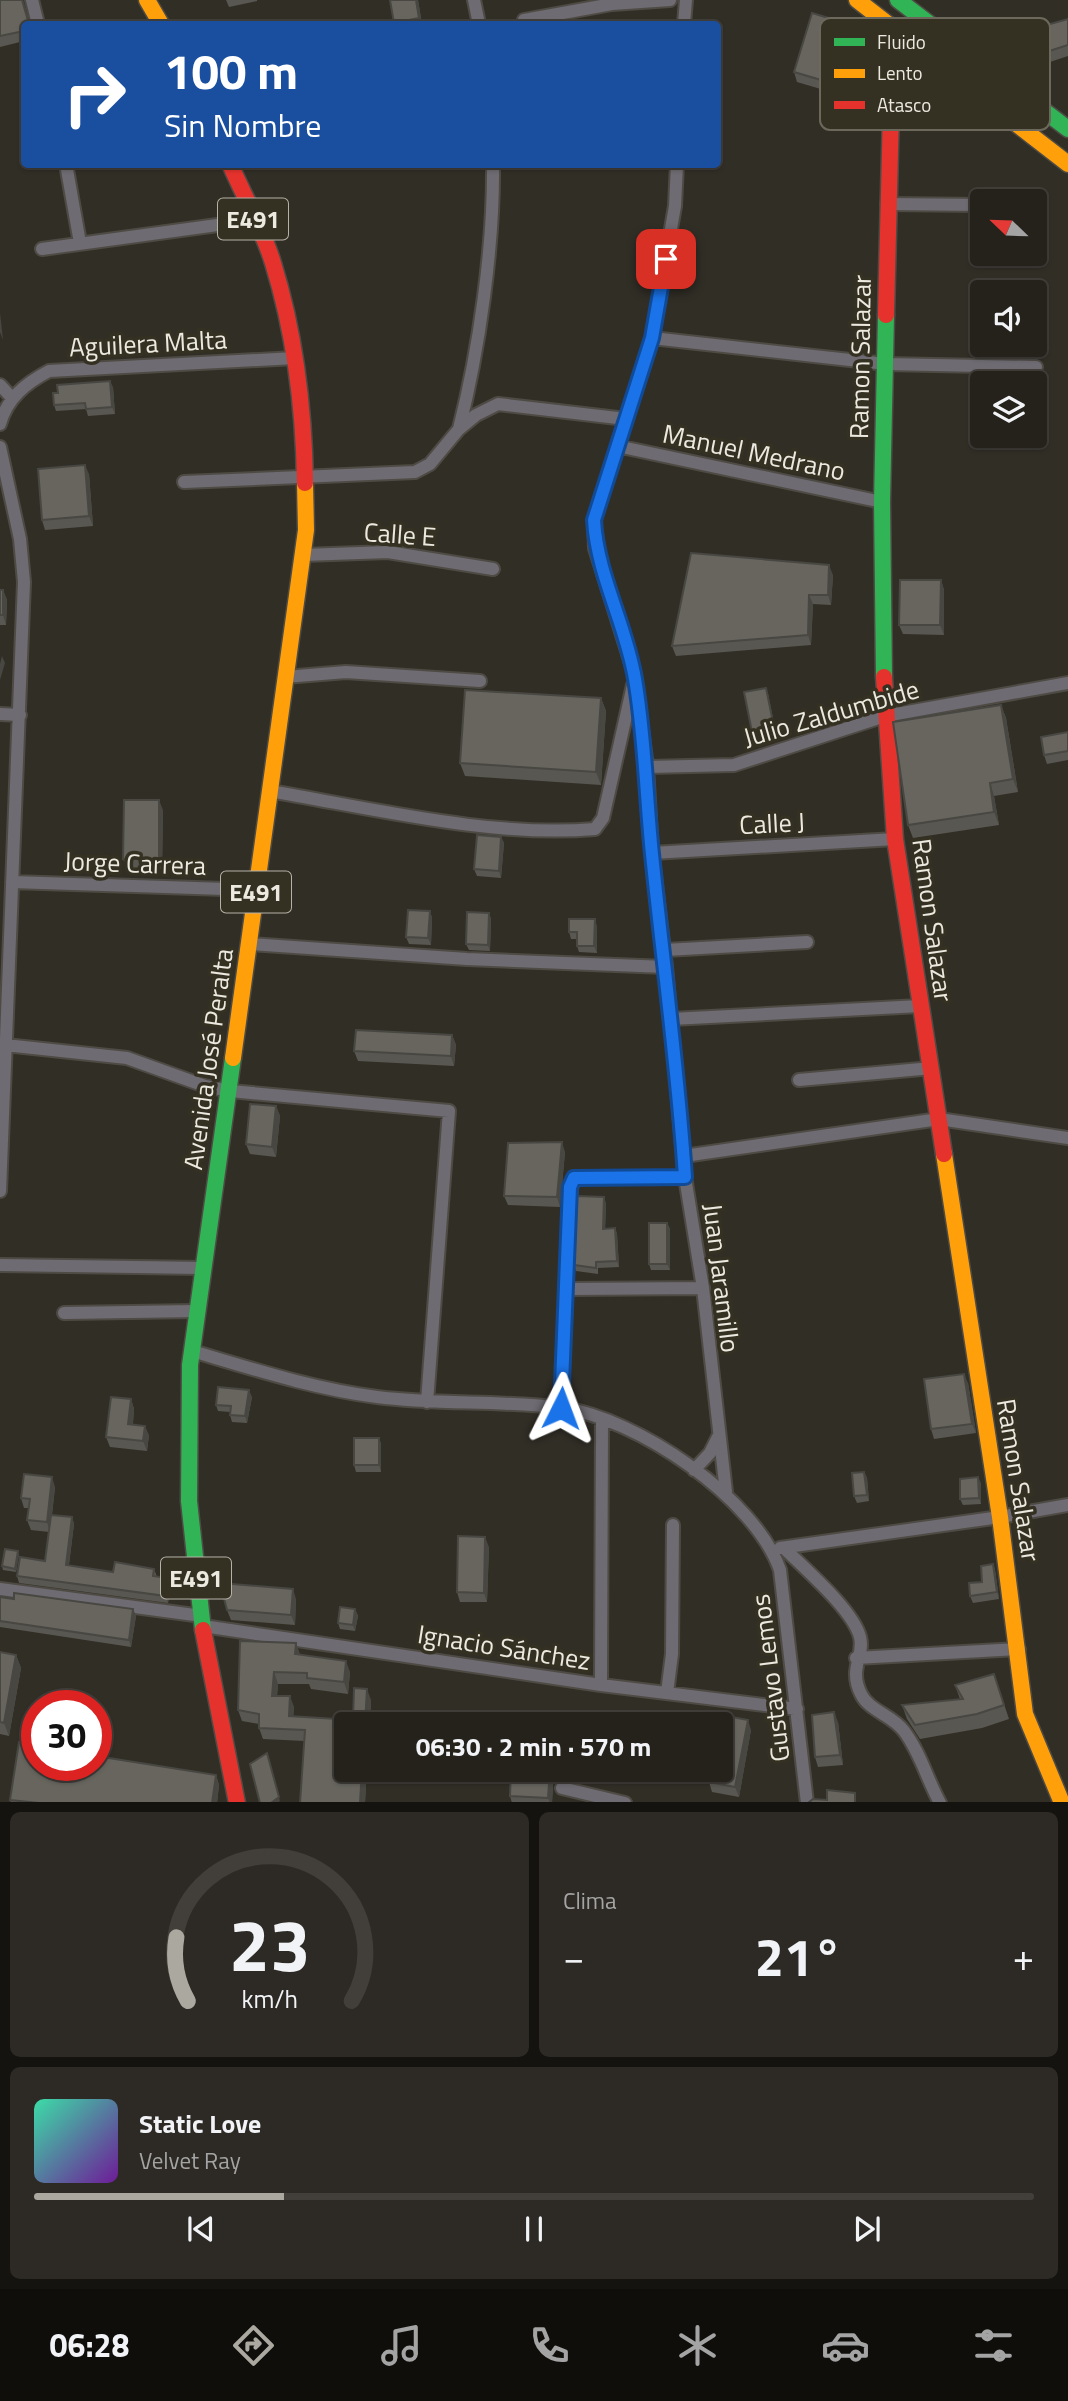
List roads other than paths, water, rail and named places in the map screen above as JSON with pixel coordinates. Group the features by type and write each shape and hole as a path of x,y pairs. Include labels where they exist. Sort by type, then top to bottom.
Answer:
{"main road":[{"path":"147,0 159,21"},
{"path":"857,0 879,18"},
{"path":"898,0 922,18"},
{"path":"1050,115 1068,129"},
{"name":"Ramon Salazar","path":"890,130 882,502 885,716 895,839 1000,1517 1019,1649 1025,1714 1062,1802"},
{"path":"1024,130 1068,164"},
{"name":"Avenida José Peralta","path":"232,168 273,262 295,358 304,432 305,477 303,555 192,1351 188,1486 194,1564 237,1802"}],"street":[{"path":"32,0 37,21"},
{"path":"474,0 478,21"},
{"path":"524,20 612,4 670,0"},
{"path":"684,21 685,0"},
{"path":"67,168 80,243"},
{"path":"459,429 468,392 494,212 493,168"},
{"name":"Juan Jaramillo","path":"677,168 675,206 652,338 594,520 596,548 635,676 647,767 652,853 666,967 685,1177 703,1288 726,1492"},
{"path":"887,204 970,205"},
{"path":"42,249 254,220"},
{"path":"652,338 886,364 1036,367"},
{"name":"Aguilera Malta","path":"12,398 29,382 49,371 295,358"},
{"path":"0,385 12,398 0,424"},
{"path":"184,482 415,472 430,464 459,429 476,415 498,404 626,419"},
{"name":"Manuel Medrano","path":"617,446 882,502"},
{"path":"0,447 20,539 24,582 20,715 6,863 12,882 4,972 5,1045 0,1191"},
{"name":"Calle E","path":"303,555 388,552 493,569"},
{"path":"285,677 345,672 480,681"},
{"path":"269,791 449,821 563,832 595,829 603,818 635,676"},
{"name":"Julio Zaldumbide","path":"647,767 734,765 885,716 1068,683"},
{"path":"0,714 20,715"},
{"name":"Calle J","path":"652,853 895,839"},
{"name":"Jorge Carrera","path":"12,882 256,890"},
{"path":"664,950 807,942"},
{"path":"249,944 467,960 666,967"},
{"path":"671,1019 920,1006"},
{"path":"5,1045 127,1058 205,1086 230,1091 449,1111 427,1402"},
{"path":"799,1080 932,1068"},
{"path":"684,1156 939,1119 1068,1138"},
{"path":"561,1408 568,1289 570,1187 574,1178 685,1177"},
{"path":"0,1265 202,1268"},
{"path":"568,1289 703,1288"},
{"path":"64,1313 196,1311"},
{"path":"192,1351 293,1381 375,1397 561,1408 602,1419 660,1447 726,1492 845,1613 859,1634 861,1647 854,1674 861,1694 869,1705 893,1717 905,1733 940,1802"},
{"path":"601,1685 602,1419"},
{"path":"694,1470 710,1453 718,1437"},
{"path":"779,1548 1068,1505"},
{"path":"667,1693 672,1654 673,1525"},
{"name":"Gustavo Lemos","path":"779,1548 807,1802"},
{"name":"Ignacio Sánchez","path":"0,1589 601,1685 797,1709"},
{"path":"856,1658 1019,1649"},
{"path":"562,1788 625,1802"}]}
